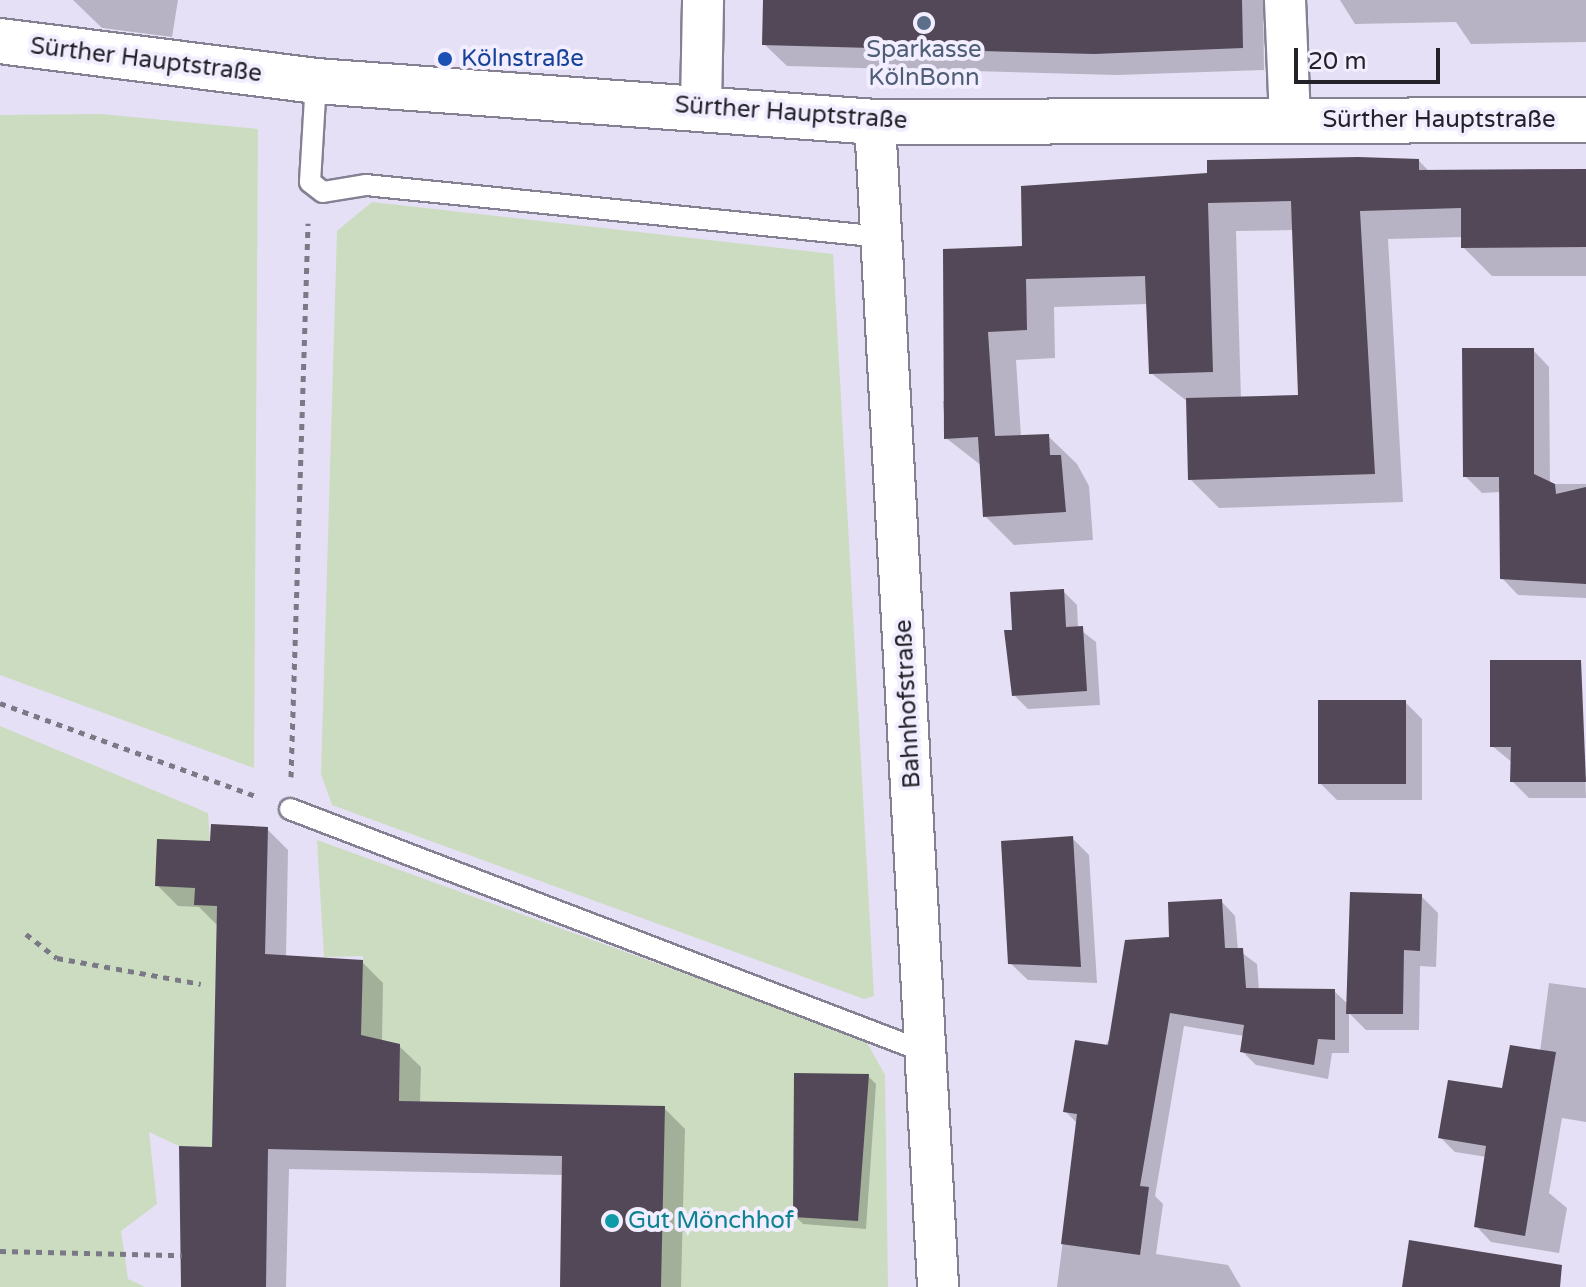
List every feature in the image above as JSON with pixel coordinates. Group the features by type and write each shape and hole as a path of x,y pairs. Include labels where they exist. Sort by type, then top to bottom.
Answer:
{"street":[{"path":"701,107 703,0"},
{"path":"1285,0 1290,121"},
{"name":"Sürther Hauptstraße","path":"0,41 316,81 875,122 1586,120"},
{"name":"Bahnhofstraße","path":"875,122 928,1053 938,1287"}],"lane":[{"path":"316,81 310,182 338,195 366,185 882,237"},
{"path":"290,809 928,1053"}],"path":[{"path":"0,703 290,809 310,182"},
{"path":"26,934 57,958 201,984"},
{"path":"0,1251 182,1255"}],"green space":[{"path":"101,114 258,129 254,768 0,675 0,115"},
{"path":"372,202 833,254 874,996 864,999 332,805 321,774 337,231"},
{"path":"0,726 208,813 210,841 195,888 217,906 212,1147 179,1146 149,1132 157,1204 121,1231 128,1279 145,1287 0,1287"},
{"path":"317,840 865,1039 885,1075 888,1287 661,1287 664,1106 399,1101 400,1044 352,1035 361,1024 363,956 324,957"}],"building":[{"path":"763,0 1242,0 1243,48 1094,54 762,45"},
{"path":"1419,159 1419,170 1586,169 1586,247 1461,248 1461,208 1360,211 1375,474 1188,480 1186,398 1298,395 1291,201 1208,203 1213,372 1149,374 1145,276 1026,279 1027,330 988,332 995,436 1049,434 1050,455 1061,455 1066,512 983,517 978,437 944,439 943,249 1022,246 1021,186 1207,173 1207,160"},
{"path":"1462,348 1534,348 1534,474 1555,484 1556,494 1586,487 1586,584 1500,579 1499,477 1463,477"},
{"path":"1064,589 1066,627 1083,626 1087,691 1012,696 1004,630 1012,630 1010,592"},
{"path":"1490,660 1581,660 1586,782 1510,782 1511,747 1490,747"},
{"path":"1318,700 1406,700 1406,784 1318,784"},
{"path":"211,824 268,827 265,954 363,960 361,1035 400,1044 399,1101 665,1106 661,1287 560,1287 562,1156 268,1149 266,1287 181,1287 179,1146 212,1147 217,906 194,905 195,888 155,886 157,839 210,841"},
{"path":"1073,836 1081,967 1008,964 1001,841"},
{"path":"1350,892 1422,894 1420,951 1404,950 1403,1014 1346,1014"},
{"path":"1222,899 1225,948 1243,948 1246,988 1335,989 1335,1040 1318,1039 1314,1065 1240,1052 1244,1025 1170,1013 1140,1186 1149,1187 1140,1255 1061,1244 1077,1114 1063,1112 1075,1040 1108,1045 1125,940 1169,937 1168,902"},
{"path":"1510,1045 1556,1052 1525,1236 1474,1227 1486,1146 1438,1138 1448,1080 1502,1088"},
{"path":"794,1073 869,1074 858,1221 793,1217"},
{"path":"1409,1240 1562,1265 1560,1287 1402,1287"}],"place":[{"name":"Sparkasse KölnBonn","path":"924,23"},
{"name":"Kölnstraße","path":"445,59"},
{"name":"Gut Mönchhof","path":"612,1221"}]}
